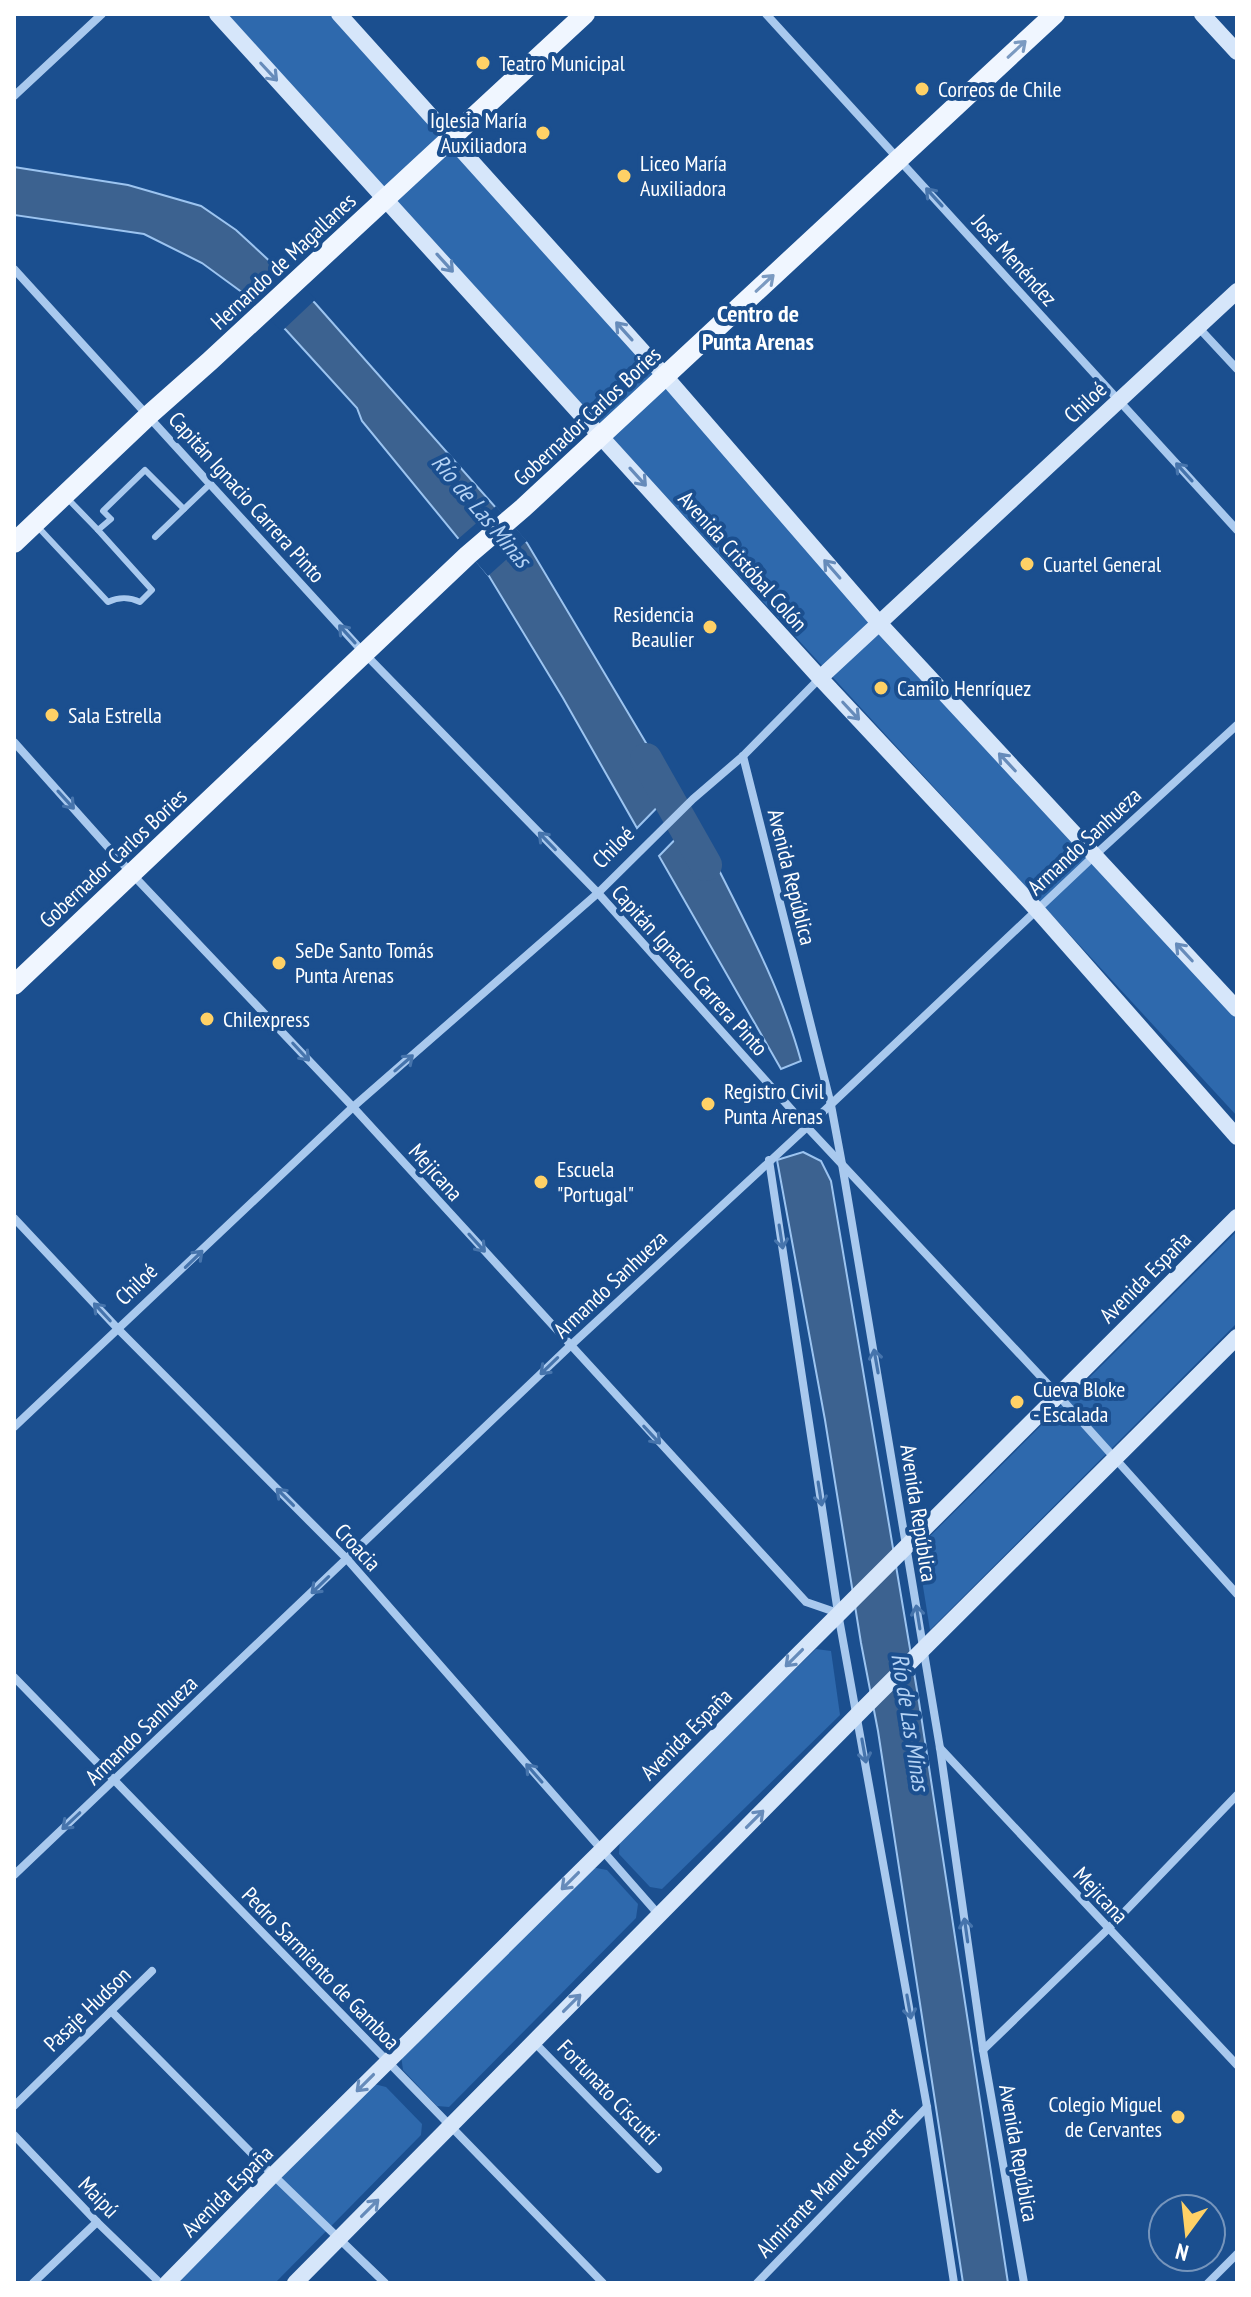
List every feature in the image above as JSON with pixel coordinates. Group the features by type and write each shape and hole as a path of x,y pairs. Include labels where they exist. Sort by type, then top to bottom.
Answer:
{"main road":[{"name":"Avenida Cristóbal Colón","path":"217,14 820,678 1036,909 1237,1137"},
{"path":"339,14 665,376 879,623 1237,1009"},
{"name":"Hernando de Magallanes","path":"14,543 585,14"},
{"name":"Gobernador Carlos Bories","path":"14,985 468,555 523,508 1055,14"},
{"path":"1202,14 1237,52"},
{"name":"Chiloé","path":"820,678 1237,291"},
{"name":"Avenida España","path":"167,2283 1237,1217"},
{"path":"295,2283 862,1710 1237,1337"}],"street":[{"path":"14,96 102,14"},
{"name":"José Menéndez","path":"766,14 1237,530"},
{"name":"Capitán Ignacio Carrera Pinto","path":"14,269 364,653 598,893 843,1167 1058,1395 1237,1594"},
{"path":"1198,327 1237,369"},
{"name":"Chiloé","path":"14,1427 353,1107 598,893 693,799 743,756 820,678"},
{"name":"Armando Sanhueza","path":"14,1875 570,1346 1237,725"},
{"name":"Mejicana","path":"14,742 132,874 353,1107 806,1602 844,1608"},
{"name":"Avenida República","path":"743,756 831,1105 843,1167 919,1654 940,1748 983,2050 1024,2283"},
{"path":"769,1160 954,2283"},
{"name":"Croacia","path":"14,1218 119,1330 347,1559 660,1915"},
{"name":"Pedro Sarmiento de Gamboa","path":"14,1677 603,2283"},
{"name":"Mejicana","path":"940,1748 1237,2065"},
{"path":"983,2050 1108,1929 1237,1795"},
{"name":"Pasaje Hudson","path":"14,2106 152,1971"},
{"path":"111,2011 385,2283"},
{"name":"Fortunato Ciscutti","path":"533,2041 658,2169"},
{"name":"Almirante Manuel Señoret","path":"757,2283 927,2107"},
{"name":"Maipú","path":"14,2135 160,2283"},
{"path":"33,2283 97,2222"},
{"path":"1208,2283 1237,2254"}],"lane":[{"path":"98,530 111,519 103,511 145,470 184,509"},
{"path":"155,537 211,483"},
{"path":"35,524 108,602 115,598 140,602 152,590 65,496"}],"shaded area":[{"path":"227,14 329,14 1237,1013 1237,1116 626,453"},
{"path":"1237,1231 1237,1323 930,1630 917,1549"},
{"path":"816,1649 831,1651 840,1715 662,1889 650,1887 619,1854 620,1838"},
{"path":"591,1867 607,1870 638,1904 636,1918 449,2107 437,2106 403,2070 401,2055"},
{"path":"374,2084 386,2087 422,2124 421,2135 275,2283 181,2283 181,2279"}],"water":[{"path":"14,167 128,185 201,206 236,230 315,303 527,543 674,790 637,828 489,576 362,421 357,408 286,330 202,263 144,234 14,215"},
{"path":"694,820 753,939 791,1030 801,1061 781,1069 659,856"},
{"path":"803,1152 821,1161 831,1181 919,1702 1008,2283 963,2283 878,1731 777,1160"}],"pier":[{"path":"277,262 316,299 282,331 242,295"},
{"path":"496,506 527,541 488,576 457,540"}],"waterway":[{"name":"Río de Las Minas","path":"646,759 706,865"}],"place":[{"name":"Teatro Municipal","path":"483,63"},
{"name":"Correos de Chile","path":"922,89"},
{"name":"Iglesia María Auxiliadora","path":"543,133"},
{"name":"Liceo María Auxiliadora","path":"624,176"},
{"name":"Cuartel General","path":"1027,564"},
{"name":"Residencia Beaulier","path":"710,627"},
{"name":"Camilo Henríquez","path":"881,688"},
{"name":"Sala Estrella","path":"52,715"},
{"name":"SeDe Santo Tomás Punta Arenas","path":"279,963"},
{"name":"Chilexpress","path":"207,1019"},
{"name":"Registro Civil Punta Arenas","path":"708,1104"},
{"name":"Escuela \"Portugal\"","path":"541,1182"},
{"name":"Cueva Bloke - Escalada","path":"1017,1402"},
{"name":"Colegio Miguel de Cervantes","path":"1178,2117"}],"district":[{"name":"Centro de Punta Arenas","path":"758,328"}]}
